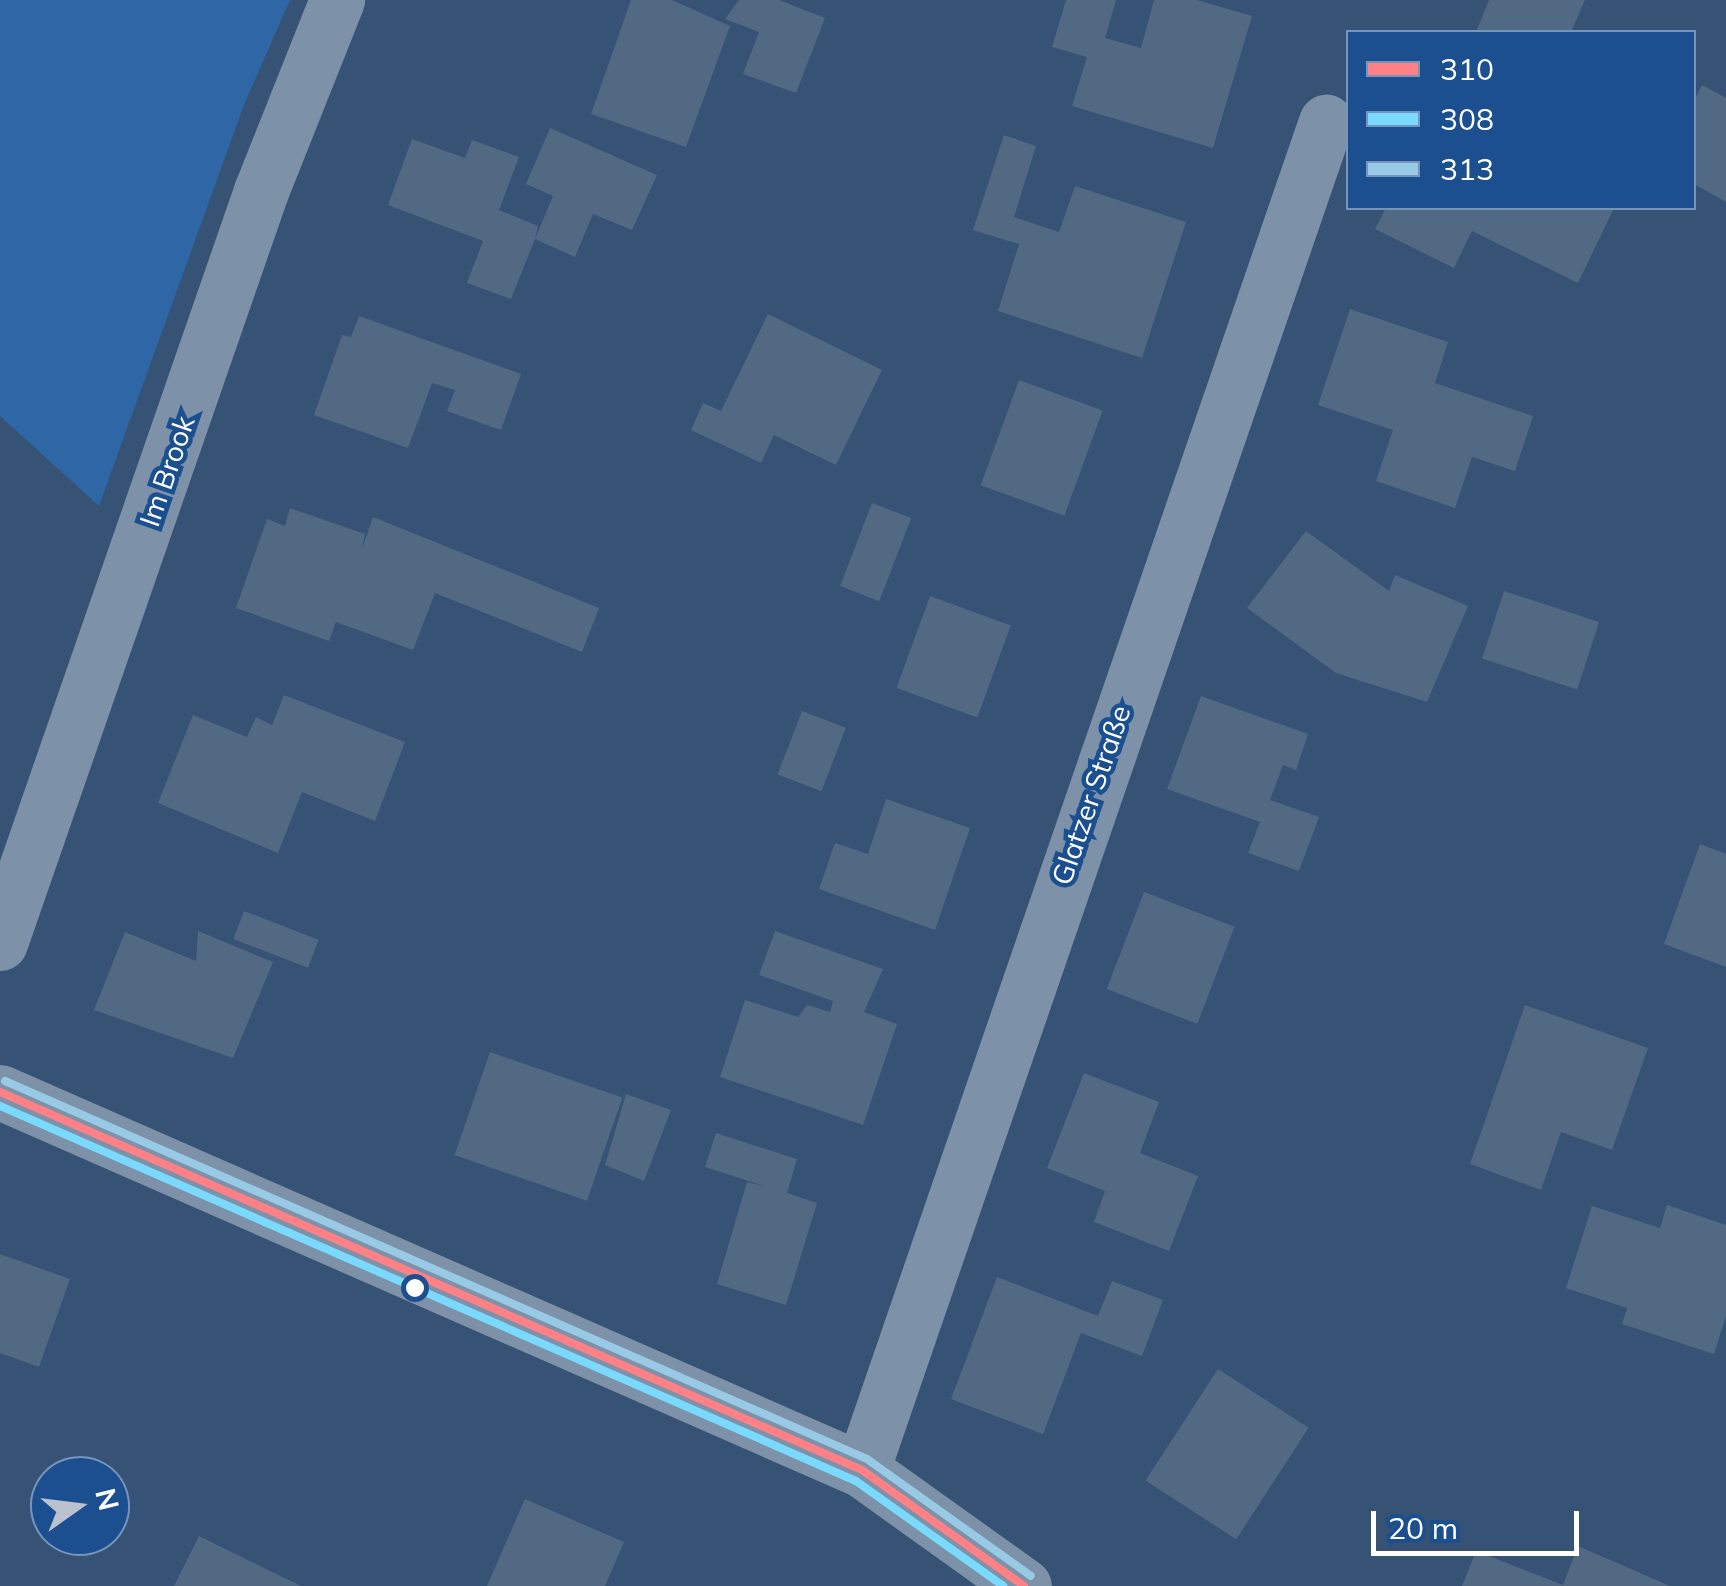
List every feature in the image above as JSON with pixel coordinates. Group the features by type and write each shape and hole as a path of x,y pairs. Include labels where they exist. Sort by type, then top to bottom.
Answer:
{"street":[{"name":"Im Brook","path":"0,943 261,191 337,0"},
{"name":"Glatzer Straße","path":"862,1470 1326,122"},
{"path":"0,1092 862,1470 1024,1586"}],"shaded area":[{"path":"0,0 290,0 244,105 99,506 0,416"}],"building":[{"path":"631,0 672,0 730,26 686,147 591,114"},
{"path":"739,0 779,0 825,18 796,93 743,74 759,32 725,19"},
{"path":"1066,0 1116,0 1105,38 1141,48 1154,0 1197,0 1252,16 1213,148 1072,106 1087,57 1052,47"},
{"path":"1489,0 1585,0 1572,30 1477,30"},
{"path":"1702,85 1726,98 1726,202 1696,185 1696,97"},
{"path":"550,128 657,175 632,230 593,214 575,257 535,239 553,196 526,184"},
{"path":"1004,135 1036,146 1014,217 1059,232 1075,186 1186,222 1142,358 998,311 1019,244 973,230"},
{"path":"412,139 465,158 472,140 519,157 499,210 538,226 511,299 467,283 483,241 388,205"},
{"path":"1385,210 1613,210 1578,283 1472,231 1454,268 1375,229"},
{"path":"1350,309 1448,342 1435,383 1533,416 1515,471 1472,457 1455,508 1376,481 1393,430 1318,405"},
{"path":"768,314 882,370 836,465 774,435 761,463 691,430 703,403 721,411"},
{"path":"359,316 521,374 501,430 447,411 455,390 432,383 408,448 314,415 342,335 351,337"},
{"path":"1019,380 1103,410 1064,516 981,485"},
{"path":"872,503 911,518 879,601 840,586"},
{"path":"290,508 365,534 362,549 373,517 599,608 582,652 435,593 413,650 336,622 329,641 236,608 267,519 285,526"},
{"path":"1306,531 1389,591 1395,575 1468,606 1427,702 1336,673 1247,608"},
{"path":"1504,591 1599,622 1577,689 1482,659"},
{"path":"930,596 1011,625 977,718 896,688"},
{"path":"284,695 405,742 375,821 302,792 278,853 158,803 193,715 247,737 256,717 272,725"},
{"path":"1201,696 1308,734 1296,770 1283,765 1270,800 1319,817 1299,871 1248,853 1260,822 1167,789"},
{"path":"802,711 846,728 822,791 778,774"},
{"path":"886,799 970,828 935,930 819,889 835,843 868,854"},
{"path":"1700,844 1726,854 1726,967 1664,944"},
{"path":"1144,892 1235,927 1197,1024 1107,989"},
{"path":"244,911 319,940 308,968 233,939"},
{"path":"198,931 273,962 233,1058 94,1010 125,932 196,961"},
{"path":"775,931 883,969 864,1012 897,1024 863,1125 720,1077 745,1000 798,1017 807,1005 830,1012 833,1001 759,975"},
{"path":"1525,1005 1648,1048 1612,1150 1561,1132 1541,1190 1470,1164"},
{"path":"490,1052 622,1098 587,1201 455,1155"},
{"path":"1084,1073 1159,1102 1140,1153 1198,1176 1169,1251 1094,1222 1105,1191 1047,1168"},
{"path":"626,1094 671,1110 644,1181 605,1165"},
{"path":"716,1133 797,1159 787,1193 817,1203 786,1305 717,1284 747,1182 764,1186 705,1167"},
{"path":"1667,1205 1726,1225 1726,1316 1714,1354 1622,1324 1627,1308 1566,1288 1592,1206 1660,1228"},
{"path":"0,1254 70,1279 39,1367 0,1353"},
{"path":"997,1277 1098,1316 1112,1281 1163,1300 1142,1356 1081,1333 1043,1434 951,1399"},
{"path":"1218,1369 1309,1428 1236,1539 1146,1481"},
{"path":"525,1499 624,1542 605,1586 487,1586"},
{"path":"199,1536 301,1586 174,1586"},
{"path":"1578,1546 1670,1586 1462,1586 1476,1551 1563,1585"}],"transit line":[{"name":"313","path":"5,1081 867,1459 1031,1576"},
{"name":"310","path":"0,1092 862,1470 1024,1586"},
{"name":"308","path":"0,1106 856,1481 1003,1586"}]}
